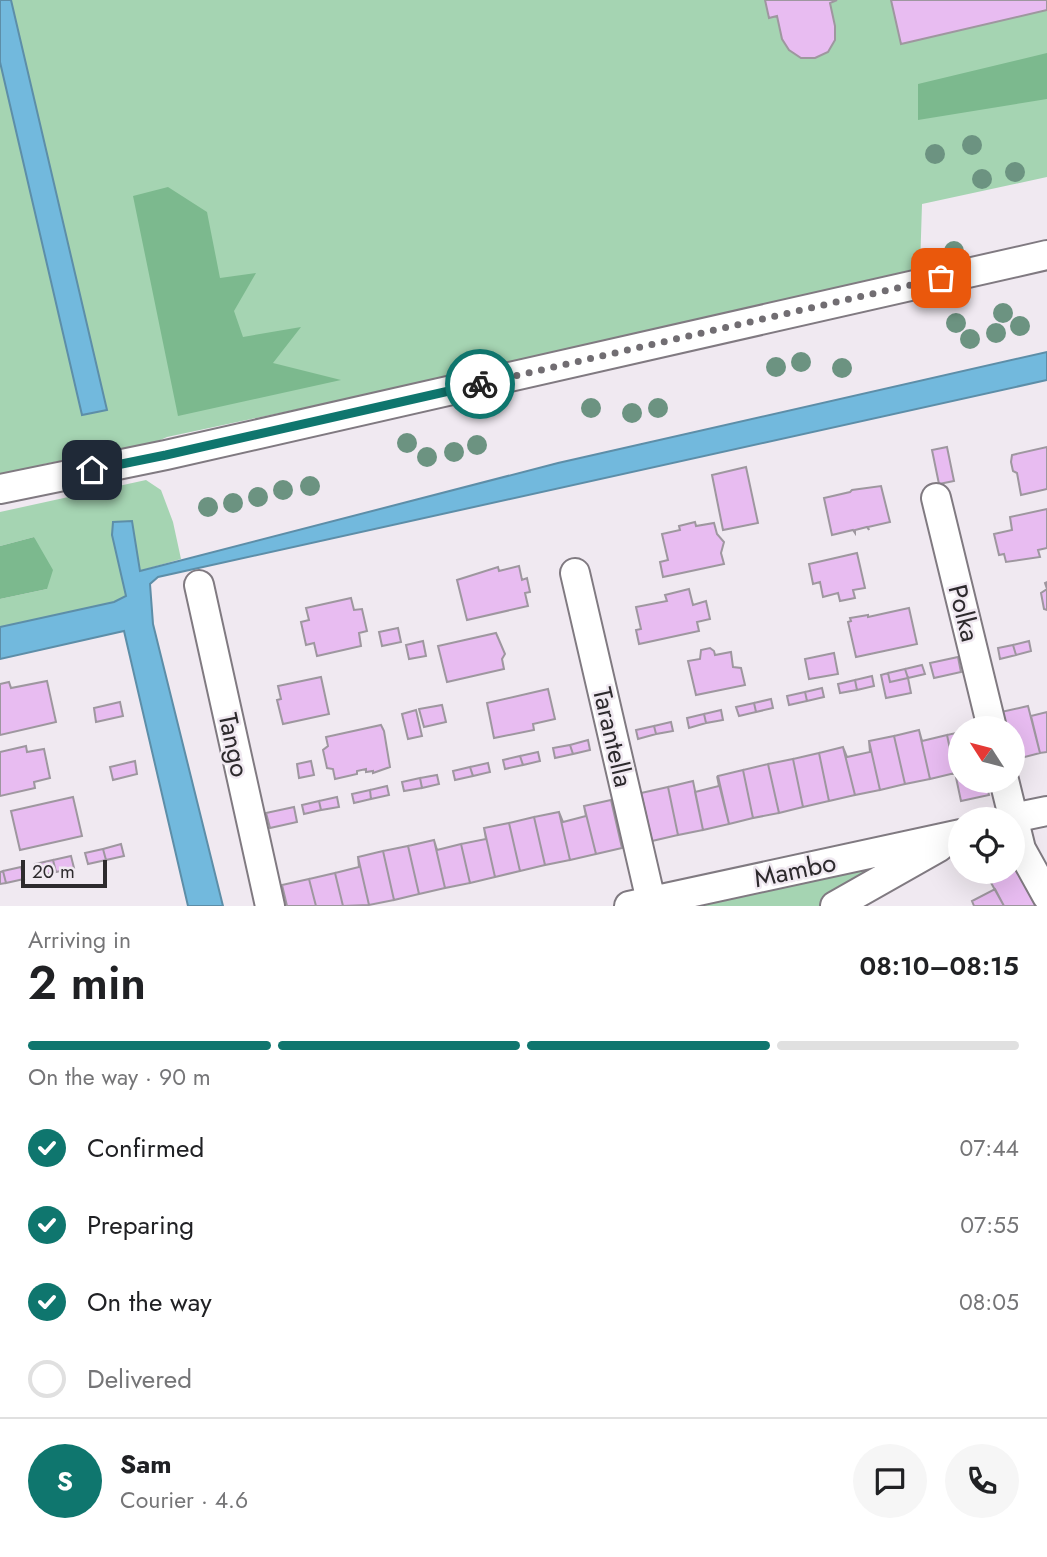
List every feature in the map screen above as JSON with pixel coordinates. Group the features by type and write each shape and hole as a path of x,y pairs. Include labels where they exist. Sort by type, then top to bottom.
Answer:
{"street":[{"path":"0,489 166,455 1047,255"},
{"name":"Polka","path":"936,498 989,716"},
{"name":"Tarantella","path":"575,573 640,904"},
{"name":"Tango","path":"199,585 270,906"},
{"path":"1025,815 1047,811"},
{"name":"Mambo","path":"640,904 948,837"},
{"name":"Mambo","path":"835,906 948,841"},
{"path":"1025,856 1047,896"}],"green space":[{"path":"0,0 1047,0 1047,177 922,204 920,268 369,394 167,437 156,442 44,464 0,477"},
{"path":"1047,53 1047,99 918,120 918,84"},
{"path":"168,187 207,212 220,278 256,273 234,311 243,337 301,327 273,363 341,380 178,416 133,196"},
{"path":"146,480 161,490 173,522 181,559 139,571 132,521 112,535 126,596 114,602 0,627 0,599 47,589 34,537 0,546 0,512"},
{"path":"34,537 53,570 47,589 0,599 0,546"},
{"path":"900,857 822,906 687,906"}],"water":[{"path":"0,0 11,0 107,410 82,415 0,62"},
{"path":"1047,352 1047,380 158,577 150,584 153,624 223,906 188,906 124,631 0,659 0,627 114,602 126,596 112,535 113,522 132,521 140,571 558,463"}],"building":[{"path":"765,0 837,0 830,3 835,40 828,52 815,58 801,58 789,50 782,39 777,16 769,18"},
{"path":"891,0 1047,0 1047,10 901,44"},
{"path":"947,447 954,481 939,484 932,450"},
{"path":"1047,447 1047,489 1021,495 1017,473 1013,471 1012,455"},
{"path":"746,467 758,523 723,530 712,475"},
{"path":"881,486 890,522 868,527 869,530 867,527 855,530 855,533 853,530 832,535 824,498"},
{"path":"1047,509 1047,548 1038,550 1040,557 1006,562 1004,554 999,555 994,534 1012,530 1010,517"},
{"path":"695,522 696,526 714,523 717,534 724,542 721,553 724,564 663,577 660,562 668,560 662,534 680,530 679,526"},
{"path":"857,553 865,588 853,590 855,598 840,601 838,593 823,597 820,582 813,584 809,564"},
{"path":"519,566 522,580 527,578 530,592 525,593 528,606 467,620 457,580 498,567 499,571"},
{"path":"689,589 693,605 706,601 710,619 697,622 699,631 639,644 636,630 641,629 636,607 667,601 665,595"},
{"path":"1047,589 1047,610 1044,609 1041,593"},
{"path":"351,598 354,610 362,609 367,631 359,633 361,646 317,656 314,643 306,645 301,622 309,620 306,608"},
{"path":"909,608 917,644 856,657 848,622 851,621 850,618"},
{"path":"398,628 401,642 382,646 379,632"},
{"path":"496,633 505,654 502,659 504,669 447,682 438,646"},
{"path":"423,641 426,656 409,659 406,645"},
{"path":"1029,641 1031,651 1016,655 1013,645"},
{"path":"1013,645 1016,655 1000,659 998,648"},
{"path":"710,648 715,655 731,652 733,667 741,668 745,685 696,695 688,661 700,659 701,650"},
{"path":"834,653 838,674 809,679 805,659"},
{"path":"958,657 961,672 934,678 930,663"},
{"path":"922,665 925,674 908,678 905,669"},
{"path":"905,669 908,678 890,682 888,673"},
{"path":"888,673 890,682 908,678 911,693 886,698 881,675"},
{"path":"872,676 874,686 857,690 855,680"},
{"path":"321,677 329,714 283,724 277,700 281,699 278,686"},
{"path":"855,680 857,690 840,693 838,684"},
{"path":"47,681 56,722 0,735 0,684 9,682 11,688"},
{"path":"822,688 824,697 807,701 805,692"},
{"path":"548,689 555,719 533,724 534,730 494,738 487,703"},
{"path":"805,692 807,701 789,705 787,696"},
{"path":"771,699 773,708 756,712 754,703"},
{"path":"120,702 123,716 96,722 94,708"},
{"path":"754,703 756,712 739,716 736,707"},
{"path":"442,705 446,722 424,727 419,709"},
{"path":"1028,706 1040,753 1026,757 1026,716 1002,716 1001,712"},
{"path":"416,710 422,736 408,739 402,714"},
{"path":"721,710 723,720 706,723 704,714"},
{"path":"1047,712 1047,752 1040,753 1031,716"},
{"path":"704,714 706,723 689,728 687,718"},
{"path":"671,722 673,731 656,734 654,726"},
{"path":"381,725 390,767 373,773 366,772 366,769 335,779 333,769 327,768 323,750 328,746 326,737"},
{"path":"654,726 656,734 638,739 636,730"},
{"path":"919,730 930,779 905,784 894,736"},
{"path":"919,730 922,741 947,735 948,775 930,779"},
{"path":"894,736 905,784 880,790 869,741"},
{"path":"588,740 590,750 573,754 570,745"},
{"path":"869,741 880,790 855,795 843,747 847,757 870,752"},
{"path":"570,745 573,754 555,758 553,748"},
{"path":"26,746 27,752 44,749 50,778 34,782 35,788 0,796 0,752"},
{"path":"843,747 855,795 829,801 819,753"},
{"path":"538,752 540,761 523,765 520,756"},
{"path":"819,753 829,801 803,807 793,759"},
{"path":"520,756 523,765 505,769 503,760"},
{"path":"793,759 803,807 779,813 768,764"},
{"path":"135,761 137,774 113,780 110,767"},
{"path":"311,761 314,775 299,778 297,764"},
{"path":"488,763 490,772 473,776 470,767"},
{"path":"768,764 779,813 753,818 743,770"},
{"path":"470,767 473,776 455,780 453,771"},
{"path":"743,770 753,818 729,824 718,776"},
{"path":"437,775 439,784 422,788 420,778"},
{"path":"717,776 729,824 703,830 695,792 719,786"},
{"path":"420,778 422,788 404,791 402,782"},
{"path":"693,781 703,830 678,835 668,787"},
{"path":"387,786 389,795 371,799 370,790"},
{"path":"668,787 678,835 652,841 641,793"},
{"path":"370,790 371,799 354,803 352,794"},
{"path":"959,793 989,793 989,795 961,801"},
{"path":"73,797 82,836 20,850 11,811"},
{"path":"337,797 339,807 321,810 319,801"},
{"path":"611,800 622,848 596,854 584,806"},
{"path":"319,801 321,810 304,814 302,805"},
{"path":"584,806 596,854 570,860 559,812 563,822 586,816"},
{"path":"294,807 297,822 270,828 266,813"},
{"path":"559,812 570,860 545,865 534,817"},
{"path":"534,817 545,865 520,871 509,823"},
{"path":"509,823 520,871 495,877 484,828"},
{"path":"484,828 495,877 470,883 461,844 486,839"},
{"path":"434,840 445,888 419,894 408,846"},
{"path":"434,840 437,850 461,844 470,883 445,888"},
{"path":"121,844 124,856 106,860 103,849"},
{"path":"408,846 419,894 394,900 383,851"},
{"path":"103,849 106,860 88,864 85,853"},
{"path":"383,851 394,900 369,905 358,857"},
{"path":"71,856 74,868 56,872 53,860"},
{"path":"358,857 369,905 343,906 335,873 359,867"},
{"path":"53,860 56,872 38,876 35,864"},
{"path":"21,867 24,879 6,883 3,871"},
{"path":"3,871 6,883 0,884 0,872"},
{"path":"335,873 343,906 316,906 309,879"},
{"path":"309,879 316,906 287,906 282,885"},
{"path":"992,884 1024,884 1036,906 1004,906"},
{"path":"995,889 1004,906 974,906 972,901"}],"way so far":[{"path":"480,384 941,278"}],"route":[{"path":"92,470 480,384"}]}
